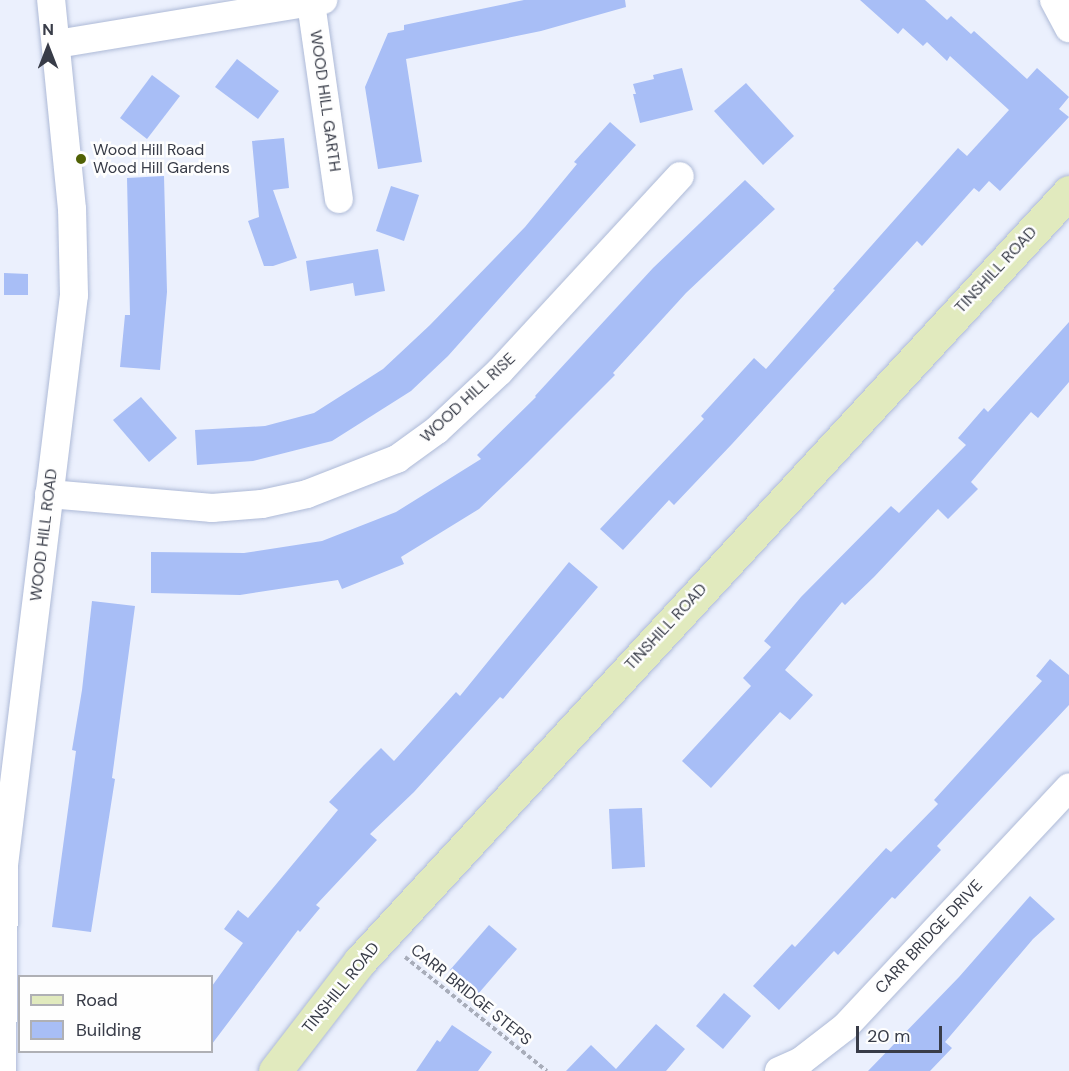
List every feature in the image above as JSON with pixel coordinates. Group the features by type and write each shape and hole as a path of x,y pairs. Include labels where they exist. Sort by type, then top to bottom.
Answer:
{"street":[{"name":"WOOD HILL ROAD","path":"2,1071 4,865 74,296 72,209 51,0"},
{"path":"1054,0 1069,28"},
{"path":"57,44 317,1"},
{"name":"WOOD HILL GARTH","path":"317,1 339,199"},
{"name":"WOOD HILL RISE","path":"49,494 212,508 262,504 307,494 397,459 437,430 500,371 680,176"},
{"name":"TINSHILL ROAD","path":"275,1071 381,938 1069,192"},
{"name":"CARR BRIDGE DRIVE","path":"779,1071 801,1061 845,1027 1069,788"}],"path":[{"name":"CARR BRIDGE STEPS","path":"381,938 547,1071"}],"building":[{"path":"524,0 625,0 626,7 541,31 406,59 422,162 378,169 365,87 388,33 404,30 404,25"},
{"path":"860,0 925,0 947,20 951,16 971,34 974,31 1027,79 1037,68 1069,97 1059,109 1069,117 1000,191 989,181 979,192 974,188 922,246 917,241 674,505 669,500 623,550 600,529 704,419 701,416 754,358 766,369 835,290 833,289 958,148 967,156 1009,110 950,56 947,61 927,42 923,46 903,28 898,34"},
{"path":"237,59 279,91 258,119 215,87"},
{"path":"682,68 693,110 640,123 633,84 654,79 653,75"},
{"path":"152,75 180,96 147,139 120,118"},
{"path":"746,83 794,136 763,165 714,111"},
{"path":"610,122 636,145 448,356 411,391 332,441 253,461 197,465 195,430 265,426 314,413 383,369 430,325 525,227 577,164 574,162"},
{"path":"284,138 289,188 273,190 297,258 273,266 264,266 248,221 259,217 252,141"},
{"path":"164,176 167,292 160,370 120,367 125,315 130,315 127,178"},
{"path":"745,180 775,209 686,293 613,373 615,375 479,509 401,557 404,564 342,589 338,580 240,595 151,593 151,552 244,553 322,541 396,512 481,459 477,455 536,397 653,268"},
{"path":"391,186 419,195 404,241 376,231"},
{"path":"378,249 385,291 355,296 353,283 310,291 306,261"},
{"path":"4,273 28,274 28,295 4,295"},
{"path":"1069,322 1069,382 1038,418 1031,412 971,482 978,489 948,519 938,509 874,577 845,605 842,602 785,670 813,695 790,720 780,712 711,788 682,761 751,686 743,678 771,647 764,641 801,597 891,506 899,513 966,445 958,438 984,408 988,412"},
{"path":"141,397 177,438 149,462 113,420"},
{"path":"569,562 598,587 503,699 500,697 414,792 370,834 377,840 316,905 320,908 300,932 298,930 213,1043 213,985 243,943 224,929 238,910 248,918 338,810 329,802 381,748 394,761 456,692 460,696"},
{"path":"92,601 135,606 112,778 115,779 91,932 52,927 76,751 72,750 82,690"},
{"path":"1050,659 1069,675 1069,705 937,846 941,850 895,899 892,897 838,955 834,951 779,1010 753,986 792,944 795,947 886,848 891,852 938,804 934,800 1042,681 1036,676"},
{"path":"642,808 645,867 612,869 609,809"},
{"path":"1030,896 1055,919 1033,939 945,1042 952,1048 930,1071 868,1071 959,977"},
{"path":"489,925 517,949 478,994 450,970"},
{"path":"724,993 751,1016 723,1049 696,1026"},
{"path":"656,1024 685,1049 666,1071 566,1071 591,1045 616,1069"},
{"path":"452,1025 492,1052 478,1071 416,1071 437,1040 440,1042"}],"place":[{"name":"Wood Hill Road Wood Hill Gardens","path":"81,159"}]}
